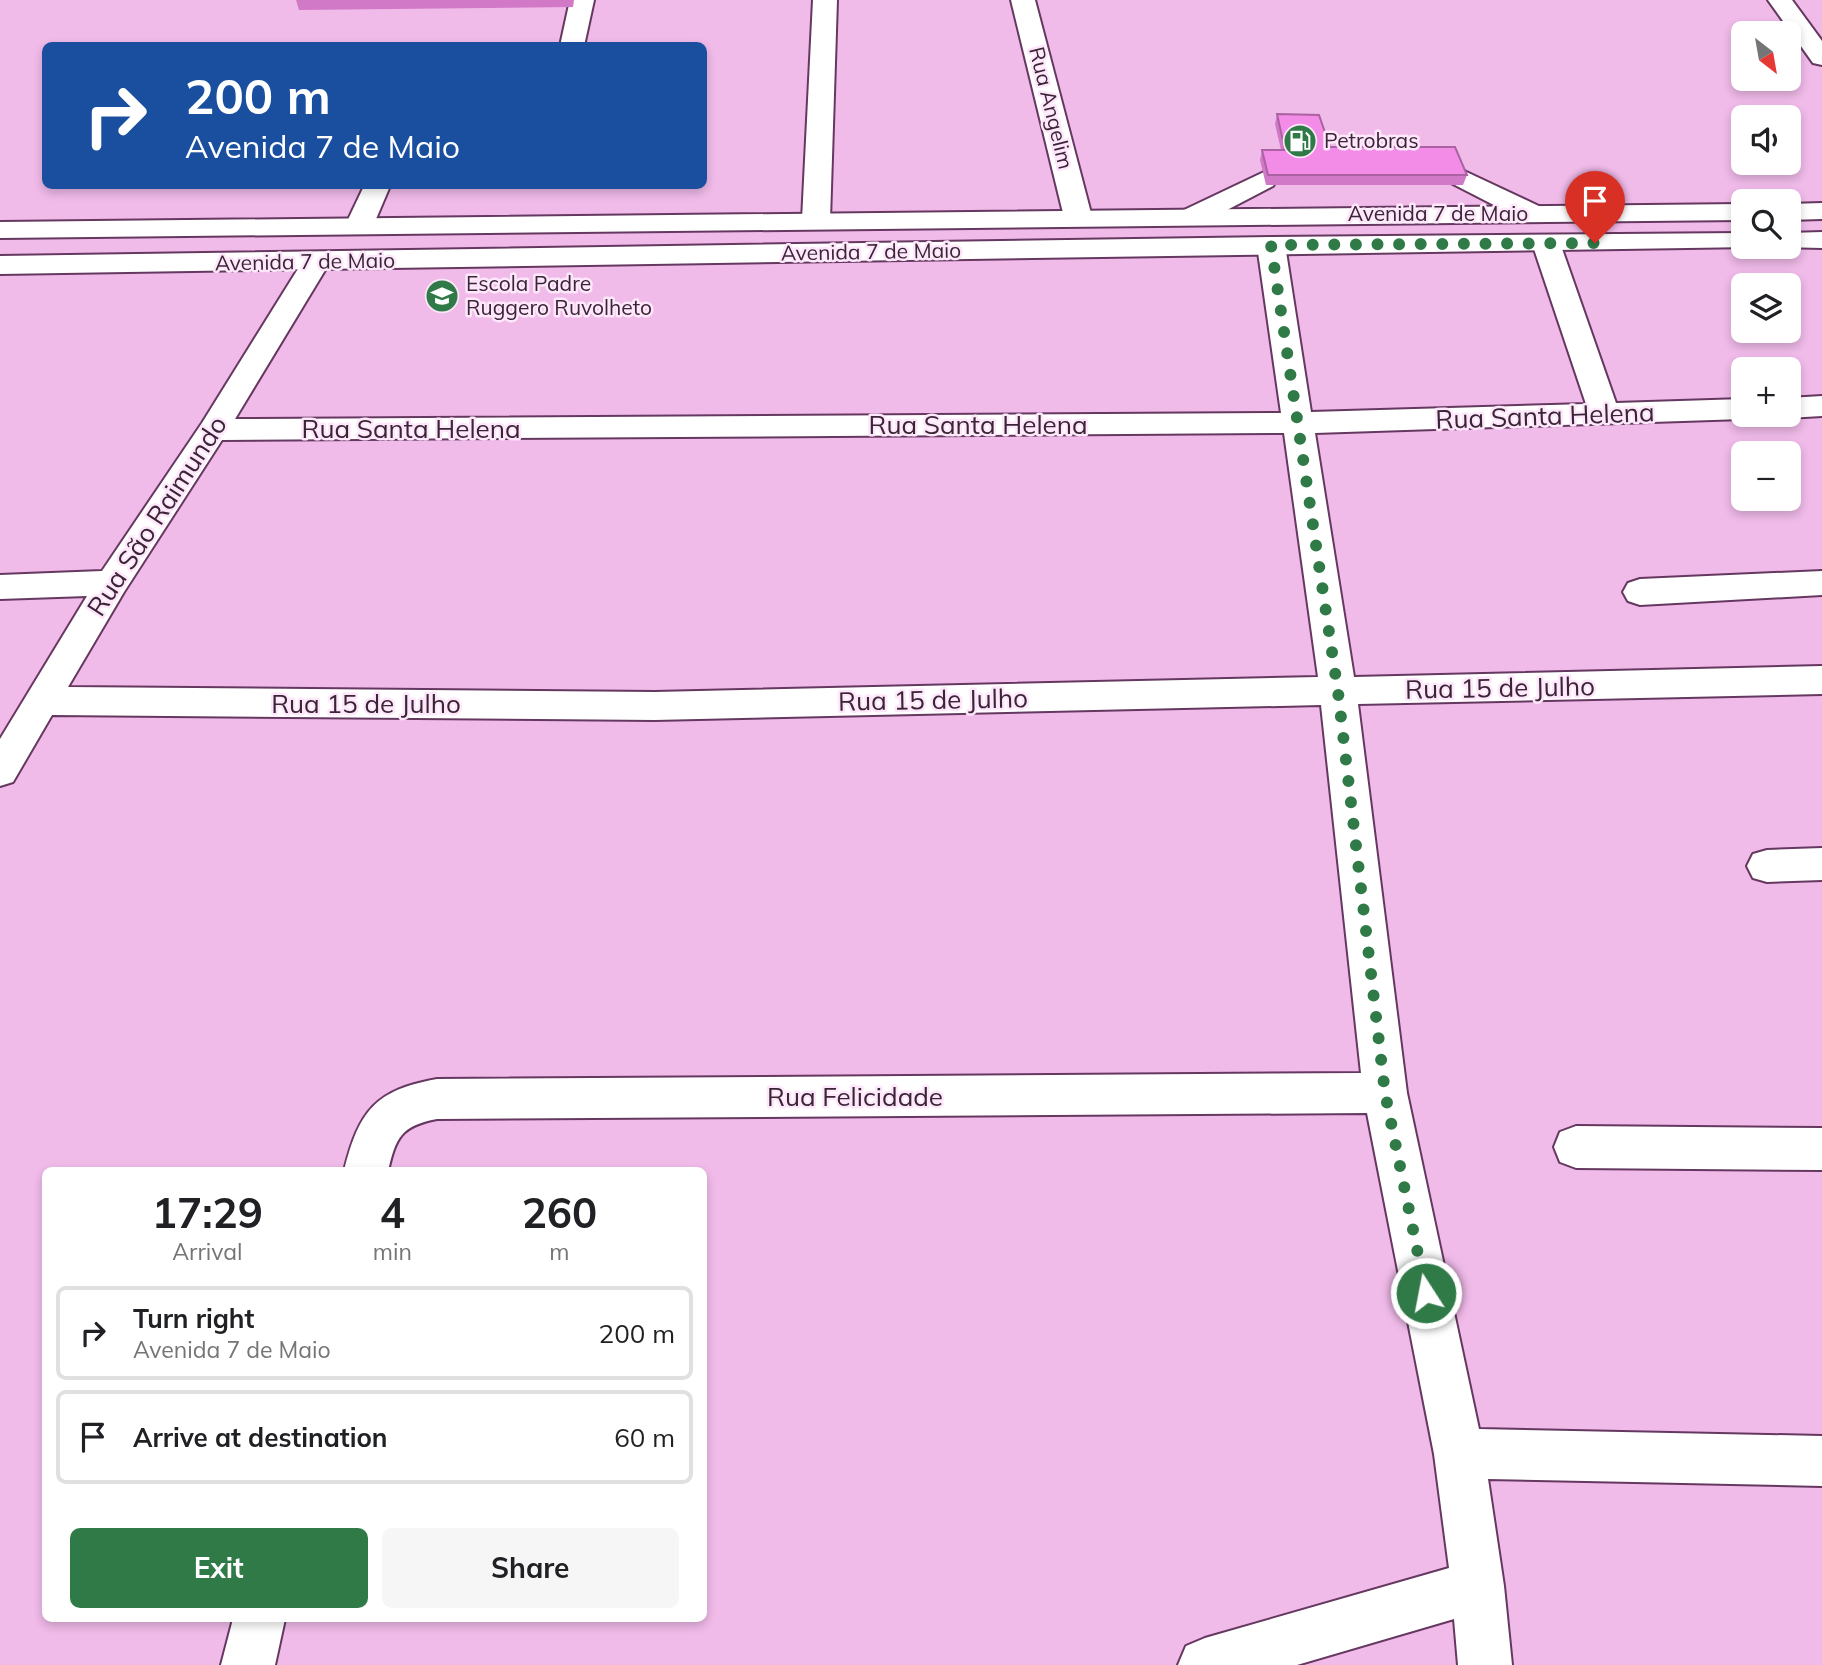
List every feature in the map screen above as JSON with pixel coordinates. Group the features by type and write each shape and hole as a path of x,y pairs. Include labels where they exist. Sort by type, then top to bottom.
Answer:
{"street":[{"path":"573,42 582,0"},
{"path":"816,220 825,0"},
{"name":"Rua Angelim","path":"1023,0 1079,217"},
{"path":"1780,0 1822,58"},
{"path":"1460,177 1533,214"},
{"path":"1194,216 1264,180"},
{"path":"359,226 376,189"},
{"path":"1801,212 1822,211"},
{"name":"Avenida 7 de Maio","path":"0,230 1731,212"},
{"path":"1801,241 1822,240"},
{"name":"Avenida 7 de Maio","path":"0,265 1271,245 1731,241"},
{"path":"1546,243 1605,415"},
{"path":"1271,245 1300,423 1338,692 1385,1093 1459,1454 1478,1586 1485,1665"},
{"name":"Rua São Raimundo","path":"0,771 112,583 213,430 316,262"},
{"path":"1801,407 1822,406"},
{"name":"Rua Santa Helena","path":"213,430 1300,423 1731,410"},
{"path":"0,587 112,583"},
{"path":"1640,592 1822,583"},
{"name":"Rua 15 de Julho","path":"43,701 655,706 1822,680"},
{"path":"1767,866 1822,864"},
{"name":"Rua Felicidade","path":"367,1167 375,1133 394,1113 415,1102 437,1099 1385,1093"},
{"path":"1576,1147 1822,1149"},
{"path":"1459,1454 1822,1461"},
{"path":"1205,1665 1478,1586"},
{"path":"248,1665 258,1622"}],"building":[{"name":"Petrobras","path":"1277,114 1319,115 1330,147 1455,147 1467,175 1268,175 1262,150 1285,150"}],"place":[{"name":"Petrobras","path":"1300,141"},
{"name":"Escola Padre Ruggero Ruvolheto","path":"442,296"}],"route":[{"path":"1426,1293 1385,1093 1338,692 1300,423 1271,245 1595,243"}]}
